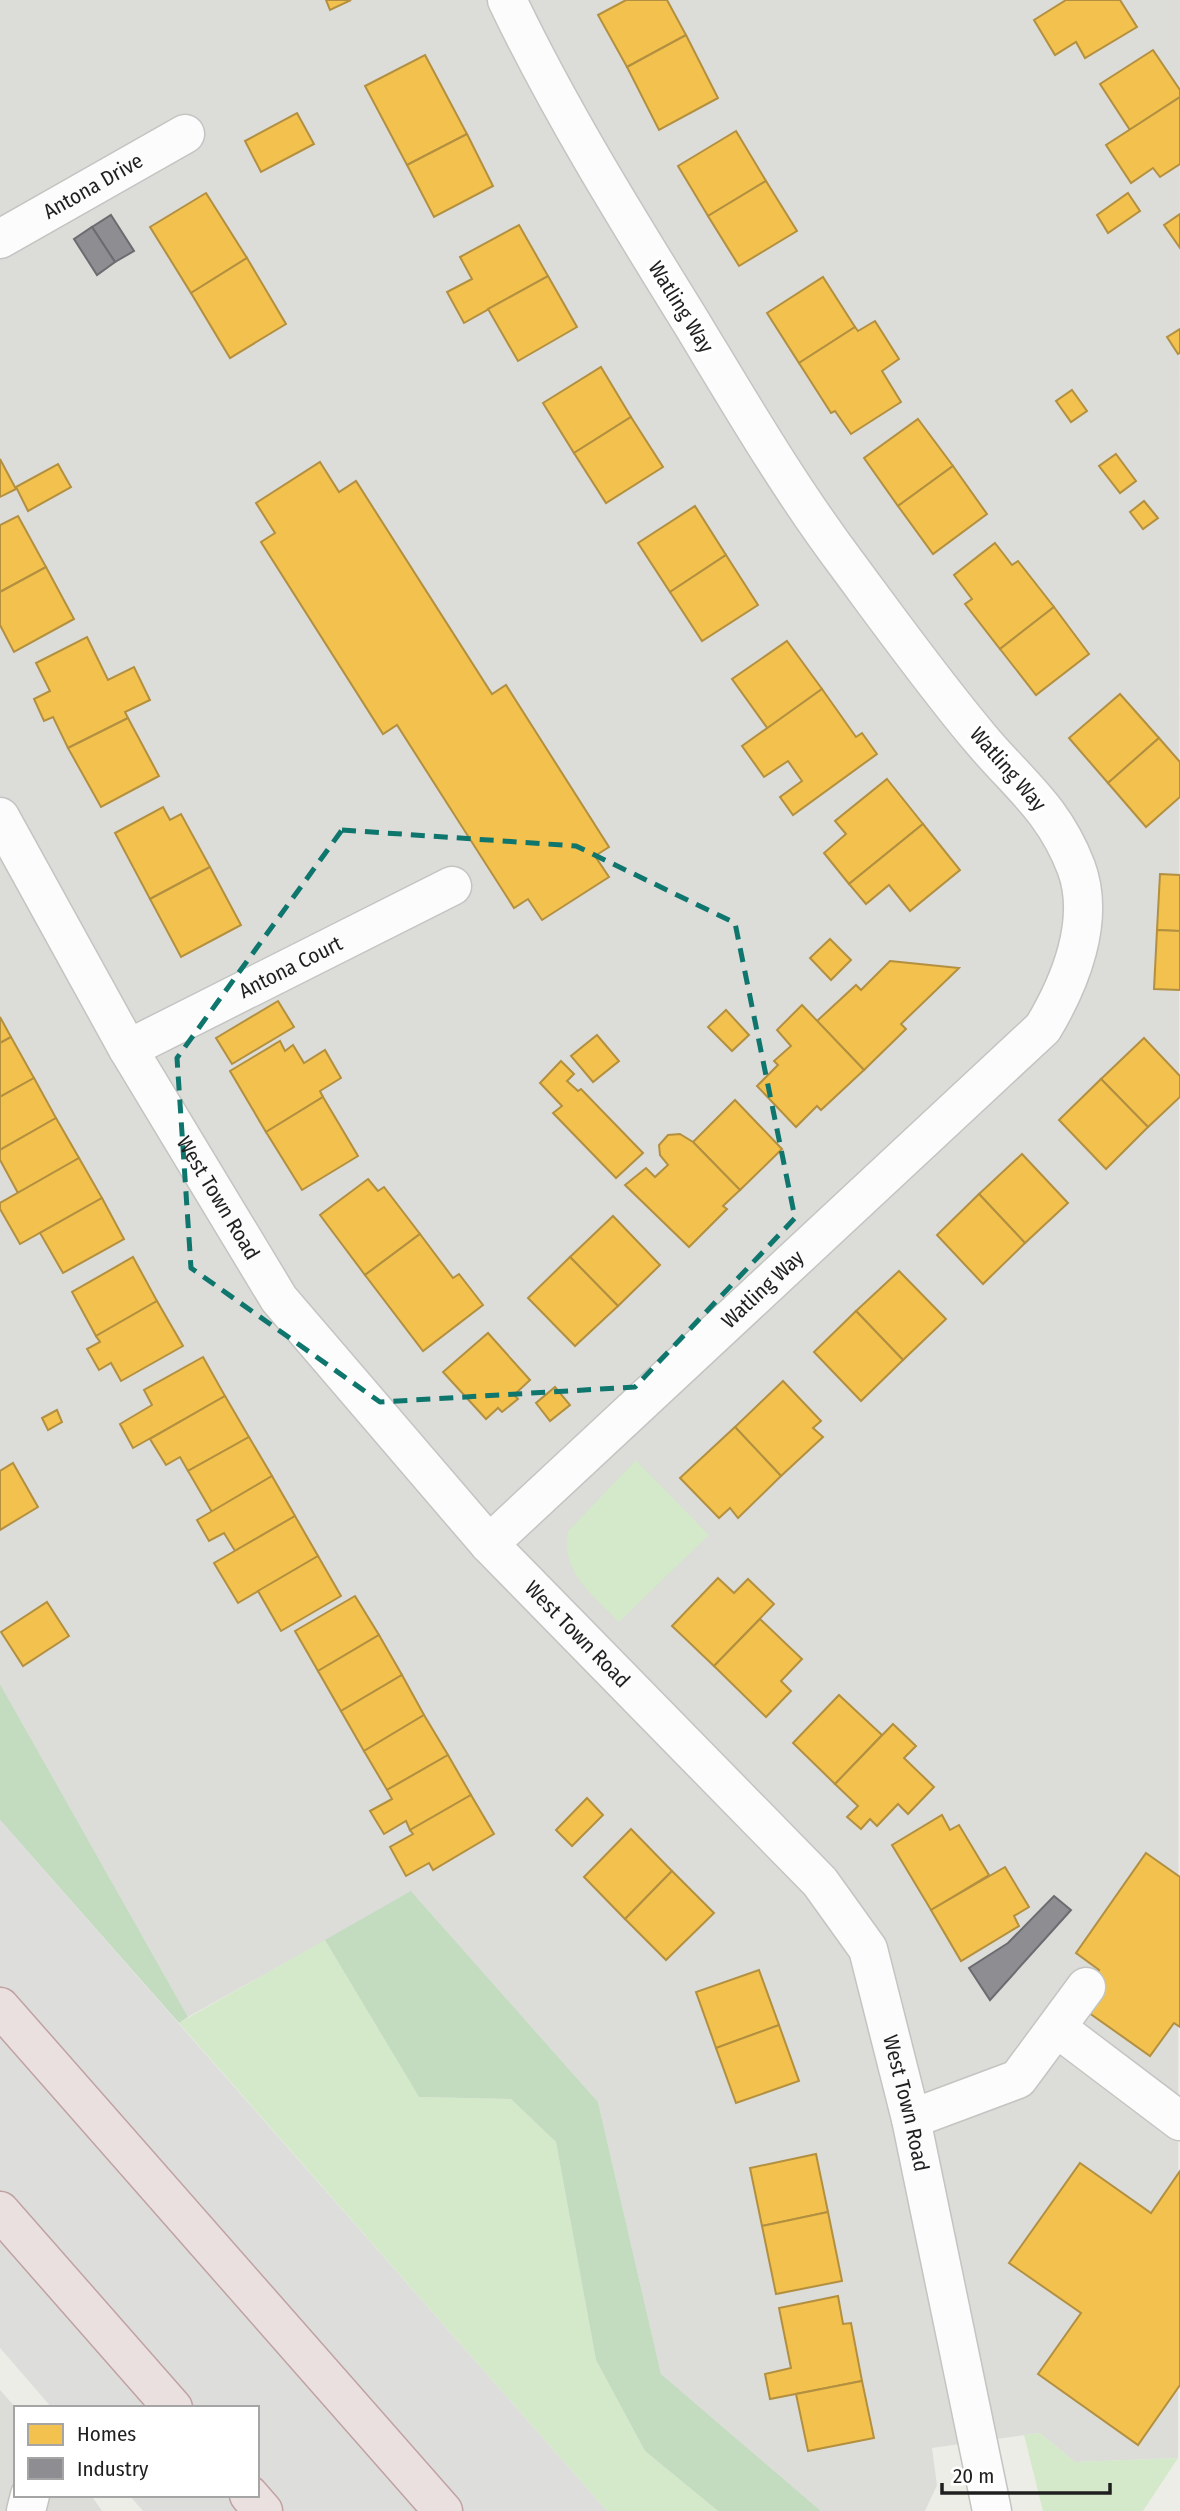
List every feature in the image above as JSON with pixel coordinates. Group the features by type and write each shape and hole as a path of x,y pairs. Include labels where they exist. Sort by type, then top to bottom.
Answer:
{"highway":[{"path":"0,2007 443,2511"},
{"path":"0,2211 171,2406"},
{"path":"251,2497 263,2511"}],"street":[{"name":"Watling Way","path":"489,1544 1043,1028 1072,971 1083,899 1078,870 1066,843 1039,799 979,738 843,559 736,396 623,213 507,0"},
{"name":"Antona Drive","path":"0,239 185,134"},
{"name":"West Town Road","path":"0,817 128,1049 279,1299 489,1544 820,1882 869,1949 911,2119 992,2511"},
{"name":"Antona Court","path":"128,1049 452,886"},
{"path":"911,2119 1018,2079 1086,1987"},
{"path":"1057,2028 1180,2120"}],"highlighted area":[{"path":"342,830 576,846 735,923 795,1218 635,1387 380,1402 191,1268 177,1058"}],"shaded area":[{"path":"0,0 1180,0 1178,2458 1075,2462 1040,2433 932,2448 937,2485 925,2511 821,2511 661,2374 598,2102 412,1892 188,2017 0,1684"},
{"path":"0,2390 14,2406 14,2497 92,2497 102,2511 0,2511"}],"green space":[{"path":"636,1460 709,1535 619,1622 589,1592 574,1571 567,1546 568,1531"},
{"path":"0,1684 188,2017 179,2023 0,1820"},
{"path":"411,1891 598,2102 661,2374 821,2511 718,2511 645,2451 596,2360 556,2142 511,2099 419,2097 325,1940"},
{"path":"325,1940 419,2097 511,2099 556,2142 596,2360 645,2451 718,2511 607,2511 179,2023"},
{"path":"1040,2433 1075,2462 1178,2458 1143,2511 1043,2511 1024,2435"}],"pier":[{"path":"0,1820 607,2511 143,2511 131,2497 259,2497 259,2406 50,2406 0,2348"}],"building: Homes":[{"path":"326,0 351,0 330,10"},
{"path":"626,0 667,0 686,35 627,67 598,15"},
{"path":"1066,0 1120,0 1137,27 1085,58 1076,42 1055,55 1034,20"},
{"path":"686,35 718,98 659,130 627,67"},
{"path":"1153,50 1180,90 1180,97 1130,130 1100,84"},
{"path":"425,55 467,134 407,165 365,86"},
{"path":"1180,97 1180,164 1160,177 1153,168 1131,183 1106,145"},
{"path":"297,113 314,144 261,172 245,141"},
{"path":"736,131 766,181 708,216 678,166"},
{"path":"467,134 493,186 434,217 407,165"},
{"path":"766,181 797,231 739,266 708,216"},
{"path":"206,193 247,258 191,293 150,227"},
{"path":"1128,193 1140,211 1108,233 1097,215"},
{"path":"1180,214 1180,248 1164,225"},
{"path":"519,225 548,276 464,323 447,292 472,279 460,257"},
{"path":"247,258 286,324 230,358 191,293"},
{"path":"548,276 577,327 518,361 488,309"},
{"path":"823,277 855,327 799,363 767,313"},
{"path":"875,321 899,359 882,371 901,402 851,434 835,411 831,413 799,363 855,327 858,331"},
{"path":"1180,329 1180,353 1178,354 1167,337"},
{"path":"601,367 631,417 574,453 543,403"},
{"path":"1072,390 1087,411 1071,422 1056,401"},
{"path":"631,417 663,467 606,503 574,453"},
{"path":"918,419 953,466 898,506 864,458"},
{"path":"1116,454 1136,481 1120,493 1099,466"},
{"path":"0,459 16,489 0,497"},
{"path":"320,462 339,492 356,481 492,694 506,685 609,847 595,856 609,877 542,920 528,899 514,908 397,725 383,734 261,542 275,533 256,503"},
{"path":"58,464 71,487 28,511 16,487"},
{"path":"953,466 987,514 933,554 898,506"},
{"path":"1144,501 1158,518 1143,529 1130,512"},
{"path":"695,506 726,555 670,592 638,543"},
{"path":"18,516 46,567 0,592 0,525"},
{"path":"995,543 1012,565 1018,561 1054,607 1000,649 965,604 972,599 954,575"},
{"path":"726,555 758,605 702,641 670,592"},
{"path":"46,567 74,619 14,652 0,625 0,592"},
{"path":"1054,607 1089,654 1036,695 1000,649"},
{"path":"87,637 108,680 134,667 150,700 125,712 128,718 68,748 53,717 44,721 34,699 50,691 36,663"},
{"path":"787,641 822,689 768,729 732,679"},
{"path":"822,689 856,737 862,733 877,754 793,815 780,797 802,781 788,761 764,777 742,746"},
{"path":"1120,694 1159,738 1108,783 1069,738"},
{"path":"128,718 159,776 101,807 68,748"},
{"path":"1159,738 1180,762 1180,797 1146,827 1108,783"},
{"path":"887,779 923,824 849,884 824,853 846,834 835,821"},
{"path":"163,807 170,820 181,814 210,867 150,899 115,833"},
{"path":"923,824 960,870 910,911 889,885 866,904 849,884"},
{"path":"210,867 241,925 181,957 150,899"},
{"path":"1160,874 1180,875 1180,931 1157,930"},
{"path":"1157,930 1180,931 1180,990 1154,989"},
{"path":"830,939 851,960 831,980 810,958"},
{"path":"890,961 959,968 901,1024 906,1029 864,1070 817,1021 856,985 861,990"},
{"path":"278,1001 294,1027 232,1064 216,1038"},
{"path":"802,1005 864,1070 821,1110 817,1106 796,1127 757,1086 778,1065 774,1061 791,1046 777,1030"},
{"path":"726,1010 749,1035 732,1051 708,1027"},
{"path":"0,1017 11,1037 0,1043"},
{"path":"597,1035 619,1061 593,1082 571,1056"},
{"path":"11,1037 34,1078 0,1097 0,1043"},
{"path":"1144,1038 1180,1076 1180,1097 1148,1127 1101,1079"},
{"path":"280,1041 285,1051 293,1045 304,1063 325,1050 341,1078 320,1091 323,1097 266,1132 230,1071"},
{"path":"561,1061 574,1074 567,1081 578,1091 581,1089 643,1153 616,1178 553,1113 562,1106 540,1083"},
{"path":"34,1078 56,1118 0,1150 0,1097"},
{"path":"1101,1079 1148,1127 1106,1169 1059,1120"},
{"path":"323,1097 358,1156 302,1190 266,1132"},
{"path":"735,1100 782,1149 740,1190 693,1142"},
{"path":"56,1118 79,1158 18,1193 0,1160 0,1150"},
{"path":"680,1134 693,1142 740,1190 723,1206 727,1209 689,1247 625,1185 646,1168 655,1177 668,1165 660,1155 659,1145 668,1135"},
{"path":"1022,1154 1068,1203 1025,1243 979,1194"},
{"path":"79,1158 102,1198 20,1244 0,1209 0,1203"},
{"path":"368,1179 378,1191 384,1187 420,1234 365,1275 320,1215"},
{"path":"979,1194 1025,1243 983,1284 937,1235"},
{"path":"102,1198 124,1239 63,1273 40,1233"},
{"path":"613,1216 660,1265 618,1306 570,1257"},
{"path":"420,1234 453,1278 459,1274 483,1305 423,1351 365,1275"},
{"path":"133,1257 157,1301 96,1336 72,1292"},
{"path":"570,1257 618,1306 575,1346 528,1298"},
{"path":"899,1271 946,1319 903,1360 856,1311"},
{"path":"157,1301 183,1346 121,1381 111,1363 99,1370 87,1349 100,1342 96,1336"},
{"path":"856,1311 903,1360 861,1401 814,1352"},
{"path":"488,1333 530,1380 514,1395 518,1399 502,1412 498,1408 486,1419 443,1372"},
{"path":"203,1357 225,1396 133,1448 120,1424 152,1405 144,1390"},
{"path":"783,1381 821,1421 813,1428 823,1437 781,1476 735,1427"},
{"path":"555,1387 570,1405 550,1421 536,1403"},
{"path":"225,1396 249,1437 188,1471 180,1457 166,1465 150,1439"},
{"path":"57,1410 62,1422 48,1430 42,1418"},
{"path":"735,1427 781,1476 738,1518 730,1508 719,1518 680,1478"},
{"path":"249,1437 272,1476 212,1512 188,1471"},
{"path":"13,1463 38,1507 0,1530 0,1471"},
{"path":"272,1476 295,1516 235,1551 224,1533 209,1541 197,1520"},
{"path":"295,1516 318,1556 238,1603 214,1563"},
{"path":"318,1556 341,1596 281,1631 258,1591"},
{"path":"718,1578 734,1593 748,1579 774,1604 714,1666 672,1626"},
{"path":"355,1596 379,1635 318,1671 295,1631"},
{"path":"47,1602 69,1636 23,1666 1,1632"},
{"path":"760,1619 802,1659 781,1681 791,1691 766,1717 714,1666"},
{"path":"379,1635 402,1675 341,1711 318,1671"},
{"path":"402,1675 424,1715 364,1751 341,1711"},
{"path":"839,1695 882,1735 835,1784 793,1743"},
{"path":"424,1715 448,1755 387,1790 364,1751"},
{"path":"893,1724 916,1746 904,1758 934,1787 908,1814 898,1804 877,1826 870,1819 861,1829 847,1817 858,1806 835,1784"},
{"path":"448,1755 471,1795 410,1830 406,1821 384,1834 370,1811 392,1799 387,1790"},
{"path":"471,1795 494,1834 433,1870 429,1863 406,1876 390,1847 413,1834 410,1830"},
{"path":"587,1798 603,1815 572,1846 556,1830"},
{"path":"942,1815 950,1830 959,1825 989,1875 931,1910 892,1845"},
{"path":"631,1829 672,1871 625,1919 584,1877"},
{"path":"1146,1853 1180,1877 1180,2027 1174,2023 1150,2056 1075,2003 1099,1970 1076,1953"},
{"path":"1005,1867 1029,1907 1014,1916 1019,1926 961,1961 931,1910"},
{"path":"672,1871 714,1913 666,1960 625,1919"},
{"path":"759,1970 779,2025 716,2048 696,1992"},
{"path":"779,2025 799,2081 736,2103 716,2048"},
{"path":"816,2154 828,2212 762,2226 750,2168"},
{"path":"1080,2163 1151,2213 1180,2171 1180,2385 1138,2445 1038,2374 1081,2313 1009,2263"},
{"path":"828,2212 842,2281 776,2294 762,2226"},
{"path":"838,2296 843,2324 851,2323 862,2381 770,2399 765,2374 791,2368 779,2308"},
{"path":"862,2381 874,2438 808,2451 796,2394"}],"building: Industry":[{"path":"111,215 134,251 115,262 92,227"},
{"path":"92,227 115,262 97,275 74,239"},
{"path":"1054,1896 1071,1910 990,2000 969,1968 1008,1943"}]}
